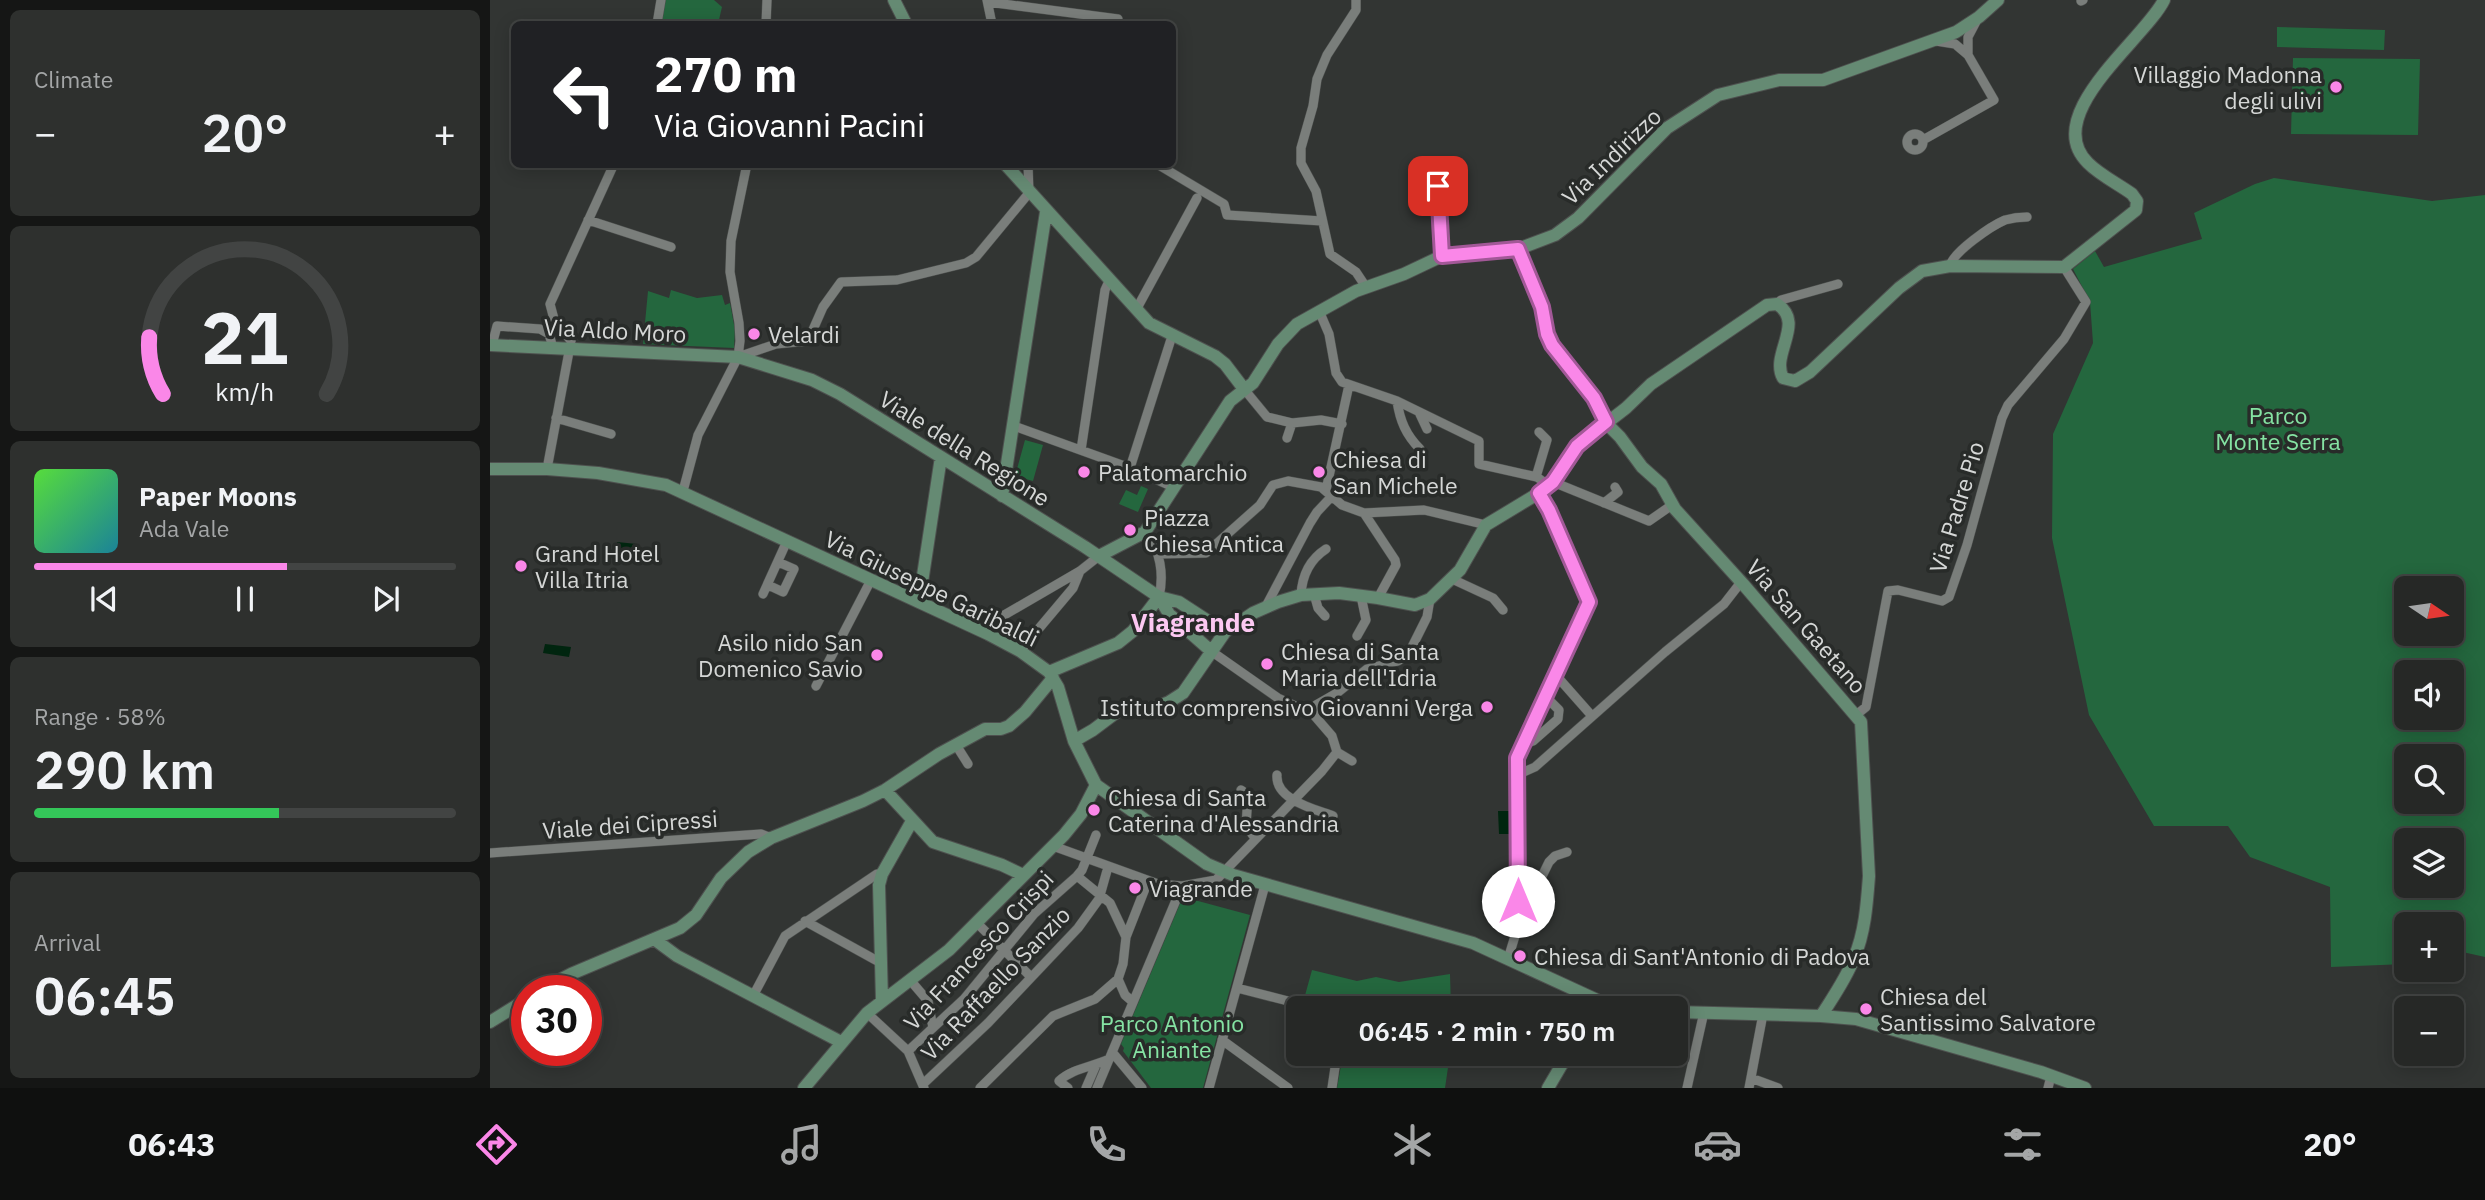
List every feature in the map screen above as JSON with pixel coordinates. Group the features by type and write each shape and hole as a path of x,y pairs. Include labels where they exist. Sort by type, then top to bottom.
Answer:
{"street":[{"path":"658,21 661,0"},
{"path":"766,21 767,0"},
{"path":"894,0 904,21"},
{"name":"Via Indirizzo","path":"1146,532 1230,401 1244,389 1286,333 1297,324 1366,287 1404,274 1442,256 1518,249 1546,239 1571,225 1667,128 1718,95 1779,80 1823,80 1956,32 1998,0"},
{"path":"1777,304 1785,310 1789,328 1779,367 1783,378 1795,381 1810,372 1899,288 1922,271 1950,265 2064,267 2136,210 2137,201 2132,194 2088,163 2080,153 2076,140 2076,125 2088,95 2128,44 2150,23 2164,0"},
{"path":"991,21 988,1 1118,19"},
{"path":"1356,5 1327,55 1317,79 1313,106 1301,148 1301,163 1316,191 1330,254 1356,272 1366,287"},
{"path":"1968,55 1969,37 1979,17"},
{"path":"1923,140 1994,100 1968,55 1955,44 1933,40"},
{"path":"547,469 571,349 571,341 554,319 551,304 612,168"},
{"path":"683,491 698,435 738,357 739,323 733,297 730,262 731,241 746,168"},
{"path":"1009,168 1149,323 1215,356 1264,416 1292,423 1321,420 1342,424"},
{"path":"738,357 776,344 808,341 823,307 841,282 897,281 966,263 985,248 1030,192 1028,168"},
{"path":"1164,168 1223,204 1227,215 1322,221"},
{"path":"1438,186 1442,256"},
{"path":"1136,310 1197,198"},
{"path":"1003,496 1046,212"},
{"path":"1950,265 1956,254 1994,226 2008,219 2027,217"},
{"path":"588,220 671,247"},
{"name":"Via San Gaetano","path":"1518,249 1542,307 1552,345 1594,398 1606,422 1642,467 1661,484 1672,505 1856,715 1863,729 1868,900 1855,957 1821,1016"},
{"name":"Via Padre Pio","path":"1856,715 1866,707 1888,591 1895,589 1942,601 1949,597 2008,405 2064,339 2086,302 2064,267"},
{"path":"1081,450 1105,290 1109,281"},
{"path":"1276,596 1362,596 1415,606 1430,599 1465,565 1486,525 1546,487 1577,446 1651,384 1767,305 1838,284"},
{"path":"1320,313 1329,334 1339,380 1397,401 1479,441 1479,464 1536,477 1546,487 1554,521 1589,602 1517,758 1518,926"},
{"path":"491,345 497,326 540,329 549,334 553,348"},
{"path":"1130,468 1172,336"},
{"name":"Via Aldo Moro","path":"491,345 738,357"},
{"name":"Viale della Regione","path":"738,357 776,367 831,389 1099,556 1159,597"},
{"path":"1074,741 1121,709 1153,708 1178,697 1225,632 1265,608 1276,596 1329,493 1349,385"},
{"path":"1397,401 1406,434 1420,449"},
{"path":"1419,412 1427,429"},
{"path":"556,418 611,434"},
{"path":"1287,439 1292,423"},
{"path":"1014,426 1130,468 1173,487"},
{"path":"1536,477 1547,440 1539,432"},
{"path":"919,602 941,457"},
{"name":"Via Giuseppe Garibaldi","path":"490,469 547,469 622,476 666,485 988,634 1020,651 1051,675 1074,741 1096,785 1207,864 1224,873 1461,939 1508,959 1579,996"},
{"path":"1158,554 1206,553 1260,505 1267,491 1278,483 1294,481 1329,493 1342,505 1364,513 1424,510 1486,525"},
{"path":"1546,487 1578,494 1646,520 1672,505"},
{"path":"1604,503 1618,492 1615,487"},
{"path":"1364,513 1396,565 1378,598"},
{"path":"569,975 688,923 730,868 748,852 771,838 885,790 985,729 1002,729 1009,726 1036,699 1051,675 1118,643 1133,631 1159,597 1162,584 1158,554 1146,532 1099,556 1080,571 994,621 988,634"},
{"path":"778,562 794,569 783,592 765,590 787,541"},
{"path":"1325,617 1307,594 1305,572 1312,561 1326,549"},
{"path":"1020,651 1073,588 1080,571"},
{"path":"1452,579 1493,598 1503,610"},
{"path":"816,686 871,580"},
{"path":"1517,775 1535,766 1724,604 1738,586 1743,584"},
{"path":"1357,636 1366,620 1362,596"},
{"path":"1159,597 1179,602 1225,632"},
{"path":"1159,597 1169,614 1210,653 1279,698 1313,714 1332,736 1337,752 1352,761"},
{"path":"1313,714 1316,705 1337,693 1367,669 1398,661 1408,655 1427,617 1430,599"},
{"path":"1555,673 1592,716"},
{"path":"1524,744 1533,741 1558,719 1559,710 1544,695"},
{"path":"956,745 968,764"},
{"path":"1053,846 1158,884 1182,886 1216,880 1337,752"},
{"path":"1277,775 1279,786 1293,800 1333,816"},
{"path":"804,1088 867,1013 949,950 1053,846 1081,814 1096,785"},
{"path":"885,790 933,842 1002,865 1023,875"},
{"path":"1241,790 1248,795 1246,827 1255,838"},
{"path":"882,1001 879,885 882,874 912,821"},
{"name":"Viale dei Cipressi","path":"490,853 761,834 771,838"},
{"path":"1096,835 1077,876 1110,902 1126,937"},
{"path":"1508,959 1518,926 1549,862 1555,856 1567,852"},
{"name":"Via Raffaello Sanzio","path":"924,1086 1078,928 1098,899 1108,867"},
{"path":"753,996 785,936 877,874 882,874"},
{"name":"Via Francesco Crispi","path":"908,1051 964,999 1034,914 1077,876"},
{"path":"980,1088 1053,1016 1095,999 1118,979 1123,964 1126,937 1148,881"},
{"path":"1209,1088 1265,885"},
{"path":"1097,1088 1182,886"},
{"path":"805,921 881,963"},
{"path":"977,923 1031,977"},
{"path":"654,939 677,956 841,1042"},
{"path":"1118,979 1125,995 1133,1002"},
{"path":"910,980 928,1001 933,1028"},
{"path":"1237,988 1286,1001"},
{"path":"490,1022 511,1009"},
{"path":"1688,1012 1821,1016 1876,1024 2049,1082 2085,1088"},
{"path":"1687,1088 1704,1012"},
{"path":"867,1013 908,1051 924,1086"},
{"path":"1763,1014 1750,1083 1778,1088"},
{"path":"1222,1040 1288,1088"},
{"path":"1068,1088 1059,1081 1068,1073 1096,1065 1111,1055"},
{"path":"1111,1055 1142,1088"},
{"path":"1086,1088 1096,1065"},
{"path":"1332,1088 1335,1066"},
{"path":"1548,1088 1562,1066"}],"green space":[{"path":"665,0 714,0 722,7 719,21 662,21"},
{"path":"2277,27 2385,30 2384,50 2277,47"},
{"path":"2293,58 2420,59 2418,135 2291,134"},
{"name":"Parco Monte Serra","path":"2274,178 2432,201 2485,195 2485,957 2464,952 2464,912 2394,912 2394,964 2331,967 2330,887 2250,857 2228,826 2154,826 2089,715 2052,538 2053,434 2093,343 2090,302 2073,269 2095,251 2104,267 2202,239 2194,213 2255,184"},
{"path":"671,290 697,298 722,295 725,305 730,303 735,330 734,348 643,344 648,291 669,298"},
{"path":"1025,440 1043,445 1033,481 1015,476"},
{"path":"1141,486 1148,489 1138,512 1119,504 1126,490 1137,495"},
{"name":"Parco Antonio Aniante","path":"1187,898 1250,915 1203,1088 1151,1088 1123,1051 1121,1044 1182,899"},
{"path":"1312,970 1357,981 1376,977 1399,982 1450,974 1451,996 1305,996"},
{"path":"1341,1066 1448,1066 1445,1088 1337,1088"}],"shaded area":[{"path":"617,542 637,544 638,551 616,551"},
{"path":"545,644 571,647 569,657 543,653"},
{"path":"1498,811 1509,811 1510,834 1499,834"}],"place":[{"name":"Villaggio Madonna degli ulivi","path":"2336,87"},
{"name":"Velardi","path":"754,334"},
{"name":"Palatomarchio","path":"1084,472"},
{"name":"Chiesa di San Michele","path":"1319,472"},
{"name":"Piazza Chiesa Antica","path":"1130,530"},
{"name":"Grand Hotel Villa Itria","path":"521,566"},
{"name":"Asilo nido San Domenico Savio","path":"877,655"},
{"name":"Chiesa di Santa Maria dell'Idria","path":"1267,664"},
{"name":"Istituto comprensivo Giovanni Verga","path":"1487,707"},
{"name":"Chiesa di Santa Caterina d'Alessandria","path":"1094,810"},
{"name":"Viagrande","path":"1135,888"},
{"name":"Chiesa di Sant'Antonio di Padova","path":"1520,956"},
{"name":"Chiesa del Santissimo Salvatore","path":"1866,1009"}],"district":[{"name":"Viagrande","path":"1193,622"}],"route":[{"path":"1438,186 1442,256 1518,249 1542,307 1552,345 1594,398 1606,422 1577,446 1553,482 1539,493 1589,602 1517,758 1518,901"}]}
